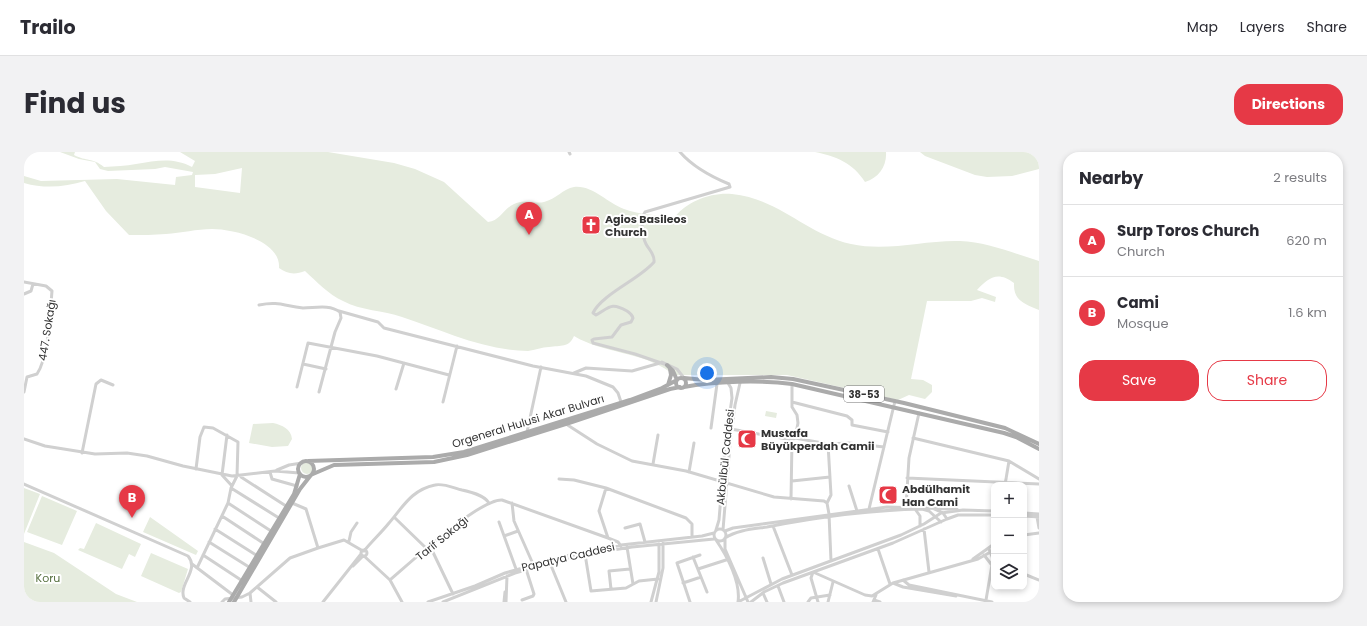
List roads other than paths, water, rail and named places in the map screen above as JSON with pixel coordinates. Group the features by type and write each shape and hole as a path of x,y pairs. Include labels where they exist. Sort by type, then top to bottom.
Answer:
{"main road":[{"path":"667,366 672,369 677,380 677,385 682,387 686,384 684,378"},
{"path":"667,366 671,370 672,376 667,386"},
{"name":"38-53","path":"684,378 705,380 771,377 793,378 1005,428 1039,444"},
{"name":"Orgeneral Hulusi Akar Bulvarı","path":"308,461 433,457 464,452 621,402 667,386 684,378"},
{"name":"Orgeneral Hulusi Akar Bulvarı","path":"312,474 334,465 440,460 467,455 670,389 728,383 778,382 792,384 1004,433 1016,437 1039,449"},
{"path":"308,461 313,465 312,474 303,485 233,599 241,580 297,486 300,474 299,467 302,462 308,461"},
{"path":"300,474 306,477 312,474"}],"street":[{"path":"680,152 692,163 729,184 730,187 645,212 642,219 644,238 654,255 654,262 626,285 604,300 593,312 596,315 610,306 615,305 629,312 633,318 631,322 621,325 612,337 592,340 593,343 671,365 681,373 684,378"},
{"name":"447. Sokağı","path":"24,282 48,287 52,291 49,330 42,363 37,374 29,377 24,392"},
{"path":"24,294 31,291 33,284"},
{"path":"259,305 273,302 300,307 327,307 374,320 380,323 384,328 541,368 574,373 592,378 613,387 618,393 621,402"},
{"path":"319,392 333,347 335,332 341,318 339,311"},
{"path":"297,387 308,343 404,363 449,375"},
{"path":"443,402 457,346"},
{"path":"656,361 667,366"},
{"path":"396,389 404,363"},
{"path":"574,373 586,368 636,371 651,365 662,363"},
{"path":"303,364 326,369"},
{"path":"527,432 541,368"},
{"path":"24,373 29,377"},
{"path":"82,453 96,384 101,380 113,386"},
{"name":"Akbülbül Caddesi","path":"715,540 715,532 719,520 732,398 731,388 728,383"},
{"name":"Akbülbül Caddesi","path":"740,383 731,429 726,483 724,531 725,549 748,602"},
{"path":"711,428 717,384"},
{"path":"791,499 793,439 798,422 792,402 792,384"},
{"path":"869,509 895,401"},
{"path":"792,402 847,416 852,420 852,426 888,432"},
{"path":"906,507 907,478 913,438 919,413"},
{"path":"566,424 580,435 620,456 637,462 689,472 769,496 791,499 821,500 827,503"},
{"path":"196,469 200,437 203,428 207,426 213,428 238,442 238,476 231,487 228,503 197,568"},
{"path":"731,429 828,444 850,443 884,447"},
{"path":"222,475 227,435"},
{"path":"653,464 658,435"},
{"path":"913,438 1008,461 1039,479"},
{"path":"24,439 45,446 82,453 99,455 140,454 222,475 238,476 270,472 302,462"},
{"path":"689,472 694,443"},
{"path":"828,444 831,496 827,503 830,516 831,561"},
{"path":"1005,482 1008,461"},
{"path":"275,471 300,474"},
{"path":"270,472 272,479 297,486"},
{"path":"222,475 228,480 231,487 279,518"},
{"path":"238,476 286,506"},
{"path":"792,480 830,477"},
{"path":"907,478 991,482"},
{"path":"559,479 574,480 606,488 686,518 692,524 692,537"},
{"path":"24,484 185,554 190,558 192,564 233,599"},
{"path":"323,602 394,517 404,502 415,494 432,485 440,484 473,493 486,499 490,503"},
{"path":"1027,484 1039,484"},
{"path":"849,486 858,512"},
{"path":"606,488 599,511 610,548"},
{"name":"Tarif Sokağı","path":"390,580 448,531 490,503 496,500 502,500 512,503"},
{"path":"228,503 271,531"},
{"path":"292,503 306,509 318,548"},
{"path":"533,564 513,517 512,503 606,537 618,542 621,547"},
{"path":"858,512 869,509 906,507 929,507 991,512"},
{"path":"929,507 943,513 947,519"},
{"path":"724,531 733,528 858,512 890,510 928,511 941,522"},
{"path":"915,510 920,516 920,526"},
{"path":"738,602 771,584 792,575 813,571 831,561 898,536 943,513 963,510"},
{"path":"752,602 763,593 813,571 878,549 947,519 958,515 991,515"},
{"path":"1027,515 1038,516 1039,528"},
{"path":"222,516 264,543"},
{"path":"725,538 735,533 830,516"},
{"path":"394,517 427,549"},
{"path":"499,522 516,569"},
{"path":"349,542 351,532 357,523"},
{"path":"625,528 640,524 645,542"},
{"path":"773,526 792,575"},
{"path":"216,529 256,555"},
{"path":"924,529 929,572"},
{"path":"504,536 518,531"},
{"name":"Papatya Caddesi","path":"621,547 645,542 692,537 724,531"},
{"path":"1027,535 1039,533"},
{"name":"Papatya Caddesi","path":"443,602 506,575 516,569 533,564 610,548 715,540 720,542 725,538"},
{"path":"222,602 225,599 233,599 250,592 290,558 341,540 349,542 364,553 390,580 402,602"},
{"path":"715,540 738,587 738,602"},
{"path":"209,542 249,567"},
{"path":"656,602 663,568 663,543"},
{"path":"651,602 658,579 659,544"},
{"path":"430,546 453,594"},
{"path":"627,547 633,584"},
{"name":"Papatya Caddesi","path":"428,602 526,569 610,548"},
{"path":"878,549 892,584"},
{"path":"984,554 989,549"},
{"path":"813,571 867,596 876,595 892,584 903,580 972,560 991,552"},
{"path":"203,554 241,580"},
{"path":"585,554 591,591 628,588 633,584 644,580 658,579"},
{"path":"984,554 991,563"},
{"path":"690,602 677,563 700,555"},
{"path":"693,557 707,592"},
{"path":"763,558 771,584"},
{"path":"698,569 726,560"},
{"path":"550,563 566,602"},
{"path":"190,602 184,598 182,593 192,564"},
{"path":"522,600 534,594 526,569"},
{"path":"611,589 609,571 630,569"},
{"path":"986,600 991,570"},
{"path":"813,571 811,578 818,602"},
{"path":"505,602 506,575"},
{"path":"1027,575 1039,580"},
{"path":"683,583 701,577"},
{"path":"903,580 909,585 992,602"},
{"path":"828,602 834,582"},
{"path":"892,584 968,596"},
{"path":"257,586 276,602"},
{"path":"778,586 784,602"},
{"path":"250,592 251,602"},
{"path":"763,593 767,602"},
{"path":"808,602 810,599 830,595"},
{"path":"876,595 874,601 880,602"},
{"path":"967,602 968,596"}],"place":[{"name":"Agios Basileos Church","path":"591,225"},
{"name":"Surp Toros Church","path":"529,235"},
{"name":"Mustafa Büyükperdah Camii","path":"747,439"},
{"name":"Abdülhamit Han Cami","path":"888,495"},
{"name":"Cami","path":"132,518"}],"park label":[{"name":"Koru","path":"48,578"}]}
